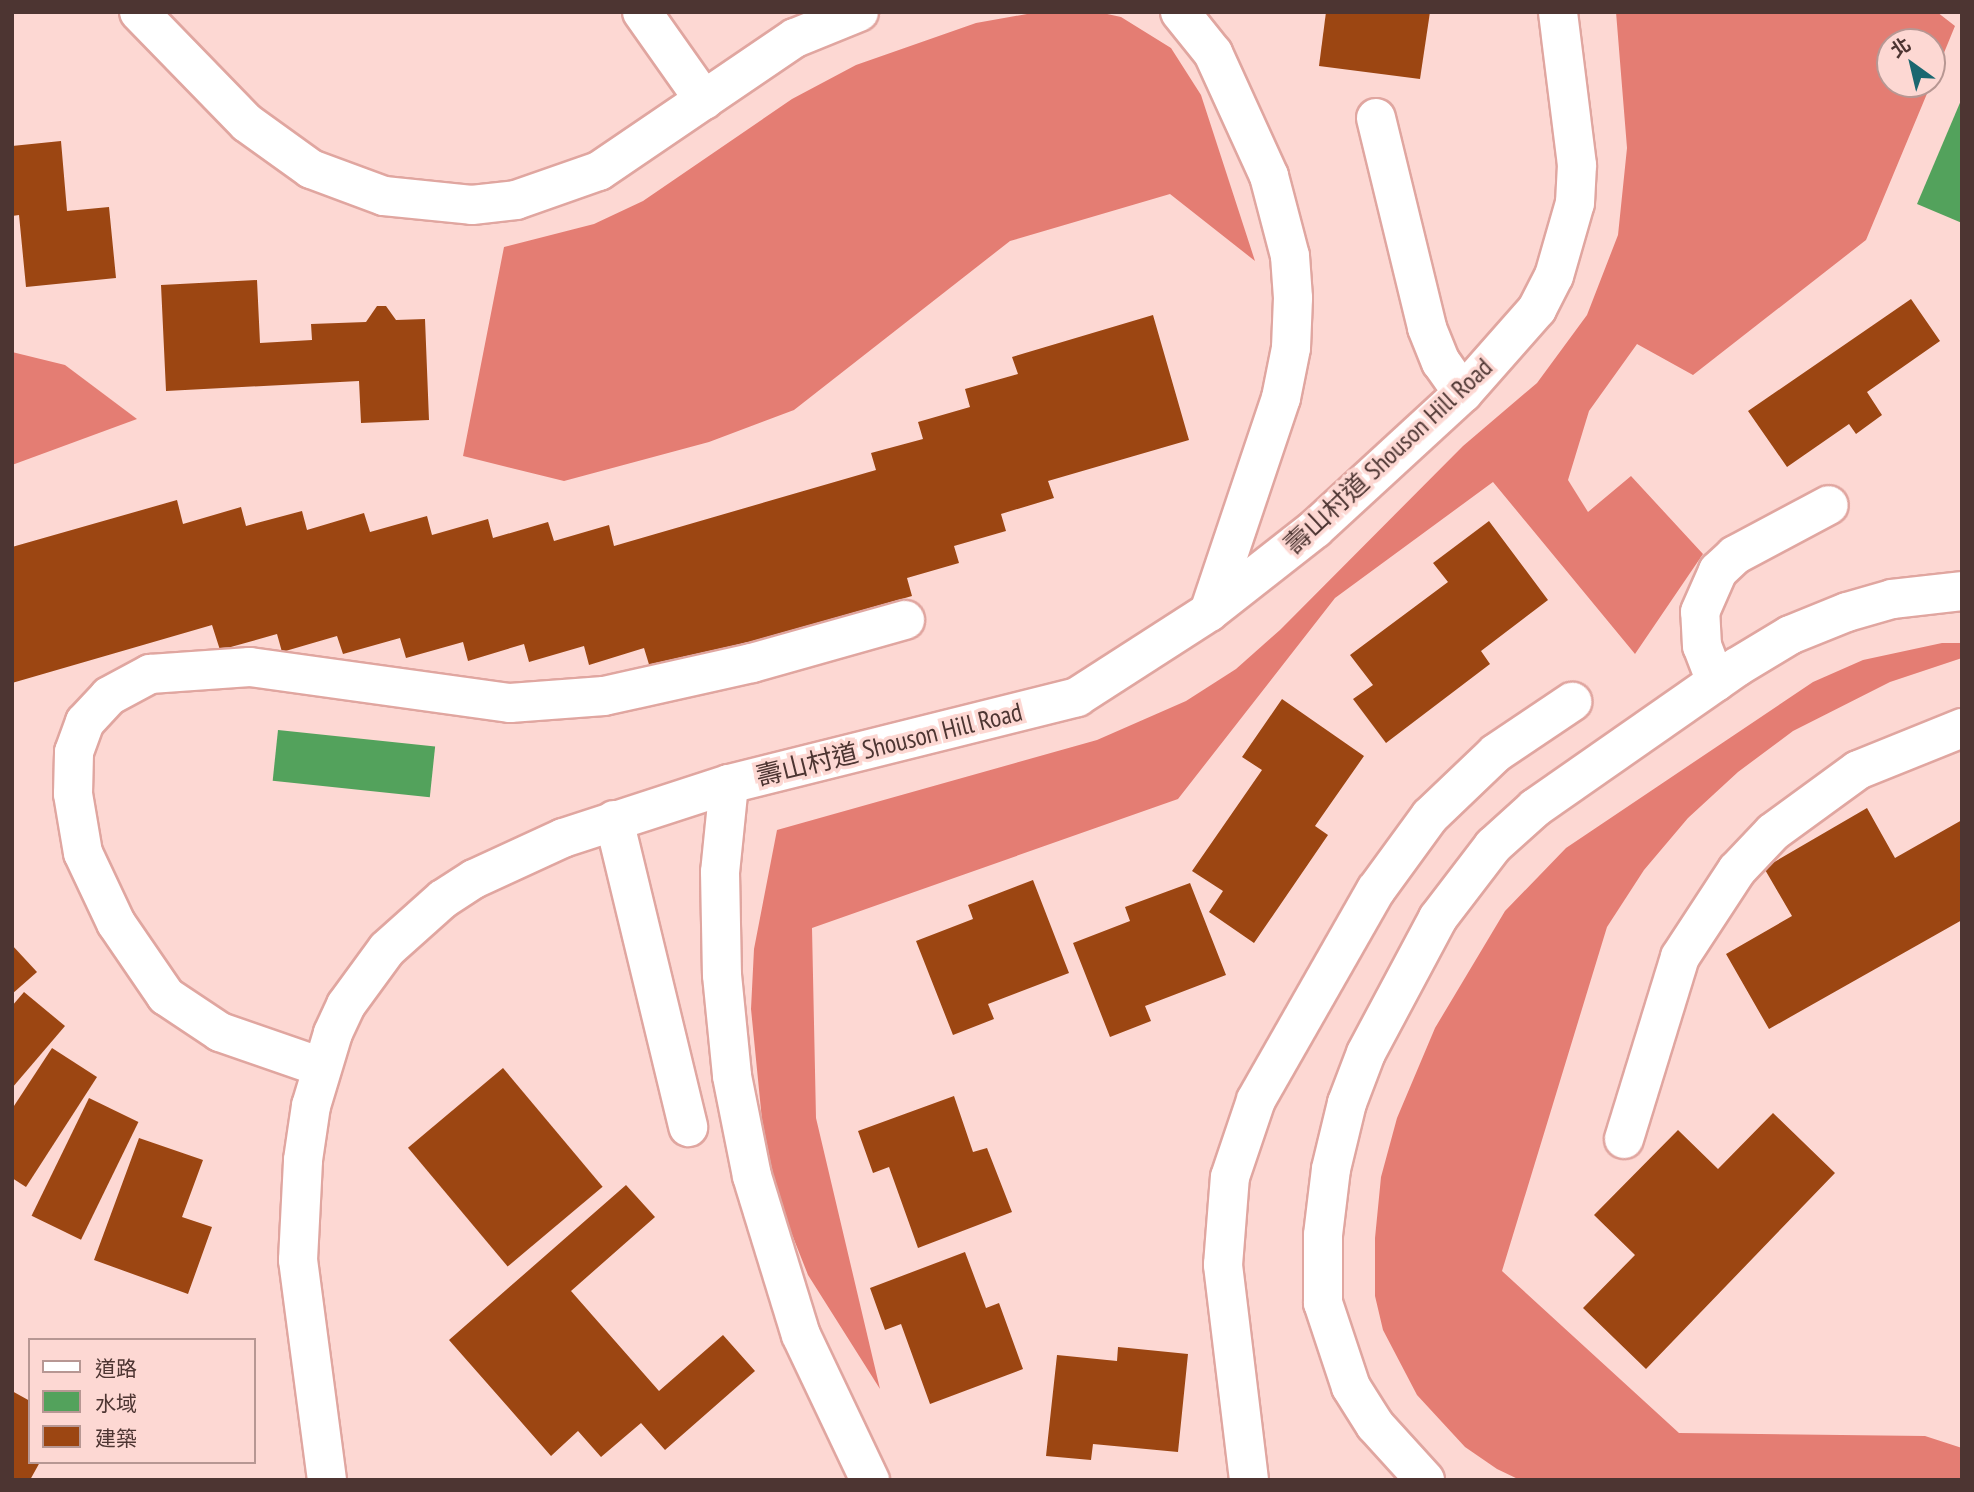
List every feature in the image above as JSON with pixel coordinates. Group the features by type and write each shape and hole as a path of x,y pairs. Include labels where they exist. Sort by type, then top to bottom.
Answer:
{"street":[{"path":"139,12 190,69 278,148 346,185 427,204 494,202 559,188 638,149 795,38 859,12"},
{"path":"642,12 704,100"},
{"path":"1180,12 1213,53 1269,176 1290,256 1293,298 1291,348 1282,398 1209,612"},
{"name":"壽山村道 Shouson Hill Road","path":"327,1480 298,1248 303,1160 321,1067 346,1005 387,949 413,923 474,879 614,820 729,784 1077,697 1209,612 1315,529 1463,393 1537,309 1567,241 1576,204 1577,165 1558,12"},
{"path":"1376,118 1427,328 1441,362 1463,393"},
{"path":"1716,682 1702,646 1700,612 1718,571 1735,555 1829,505"},
{"path":"1425,1480 1375,1425 1351,1387 1323,1303 1323,1235 1331,1169 1352,1090 1390,1004 1438,918 1493,846 1535,808 1716,682 1790,635 1846,612 1892,599 1962,591"},
{"path":"321,1067 220,1032 166,996 116,923 83,853 73,794 74,752 85,722 109,696 150,674 250,667 510,703 604,696 752,663 905,621"},
{"path":"1249,1480 1223,1265 1230,1177 1255,1100 1376,890 1430,816 1496,753 1572,702"},
{"path":"1624,1139 1679,957 1737,870 1773,832 1858,770 1906,746 1962,728"},
{"path":"729,784 720,872 722,975 732,1076 752,1176 801,1335 870,1480"},
{"path":"614,820 688,1127"}],"shaded area":[{"path":"1038,12 1098,12 1121,17 1171,48 1201,95 1255,261 1170,194 1010,241 794,410 709,442 564,481 463,456 504,247 594,224 643,201 792,99 856,65 976,23"},
{"path":"1616,12 1937,12 1955,26 1946,48 1946,28 1876,28 1876,98 1925,98 1866,240 1693,375 1637,344 1589,411 1568,480 1588,512 1631,476 1703,554 1635,654 1493,482 1335,598 1178,799 812,928 816,1118 880,1389 808,1275 782,1209 764,1140 751,1009 754,949 777,830 1097,740 1186,701 1236,669 1280,630 1463,446 1537,383 1587,315 1618,235 1627,148"},
{"path":"12,352 65,365 137,419 12,465"},
{"path":"1942,643 1962,643 1962,658 1890,682 1793,731 1738,772 1688,818 1644,870 1607,927 1502,1271 1679,1433 1925,1436 1962,1448 1962,1480 1520,1480 1497,1469 1465,1447 1417,1395 1383,1330 1375,1296 1375,1238 1381,1177 1397,1118 1435,1028 1505,911 1566,848 1813,682 1863,660"}],"water":[{"path":"1962,98 1962,223 1917,204"},
{"path":"278,730 435,747 430,797 273,781"}],"building":[{"path":"1326,12 1430,12 1420,79 1319,66"},
{"path":"61,141 67,211 109,207 116,278 26,287 19,215 12,216 12,146"},
{"path":"257,280 260,343 312,340 311,324 366,322 377,306 386,306 396,320 425,319 429,420 361,423 359,381 166,391 161,285"},
{"path":"1911,299 1940,341 1867,392 1882,415 1856,434 1849,424 1787,467 1748,411"},
{"path":"1153,315 1189,440 1048,481 1054,498 1001,514 1006,531 954,546 959,563 907,578 912,596 651,671 644,648 589,665 584,646 529,662 524,644 468,661 463,642 406,658 400,638 343,654 337,636 282,652 277,634 220,650 212,625 12,683 12,547 177,500 183,524 241,507 246,526 302,511 307,530 364,513 370,532 427,516 432,535 488,519 493,538 548,522 554,541 609,525 614,546 876,470 871,453 923,439 918,422 970,407 965,389 1018,374 1012,357"},
{"path":"1489,521 1548,600 1481,651 1490,664 1386,743 1353,699 1373,685 1350,655 1448,582 1433,563"},
{"path":"1282,699 1364,756 1315,826 1328,835 1254,943 1209,912 1223,891 1192,871 1262,770 1242,757"},
{"path":"1867,808 1895,858 1962,820 1962,920 1769,1029 1726,954 1792,916 1764,868"},
{"path":"1033,880 1069,973 988,1004 994,1019 953,1035 916,941 973,919 968,905"},
{"path":"1190,883 1226,975 1145,1006 1151,1021 1110,1037 1073,943 1130,921 1125,907"},
{"path":"12,945 37,972 12,994"},
{"path":"24,992 65,1026 12,1088 12,1006"},
{"path":"52,1048 97,1077 26,1187 12,1178 12,1109"},
{"path":"503,1068 603,1187 508,1266 408,1148"},
{"path":"954,1096 973,1152 987,1148 1012,1212 918,1248 889,1167 873,1173 858,1131"},
{"path":"89,1098 138,1122 81,1240 32,1216"},
{"path":"1773,1113 1835,1173 1646,1369 1583,1308 1635,1255 1594,1215 1678,1130 1718,1169"},
{"path":"139,1138 203,1160 182,1217 212,1227 188,1294 94,1260"},
{"path":"626,1185 655,1217 571,1291 659,1391 723,1335 755,1371 665,1450 641,1423 601,1457 578,1431 551,1456 449,1340"},
{"path":"965,1252 986,1308 999,1303 1023,1369 930,1404 901,1324 885,1330 870,1288"},
{"path":"1118,1347 1188,1354 1178,1452 1093,1444 1091,1460 1046,1456 1057,1355 1117,1361"},
{"path":"12,1391 28,1400 28,1464 39,1464 30,1480 12,1480"}]}
